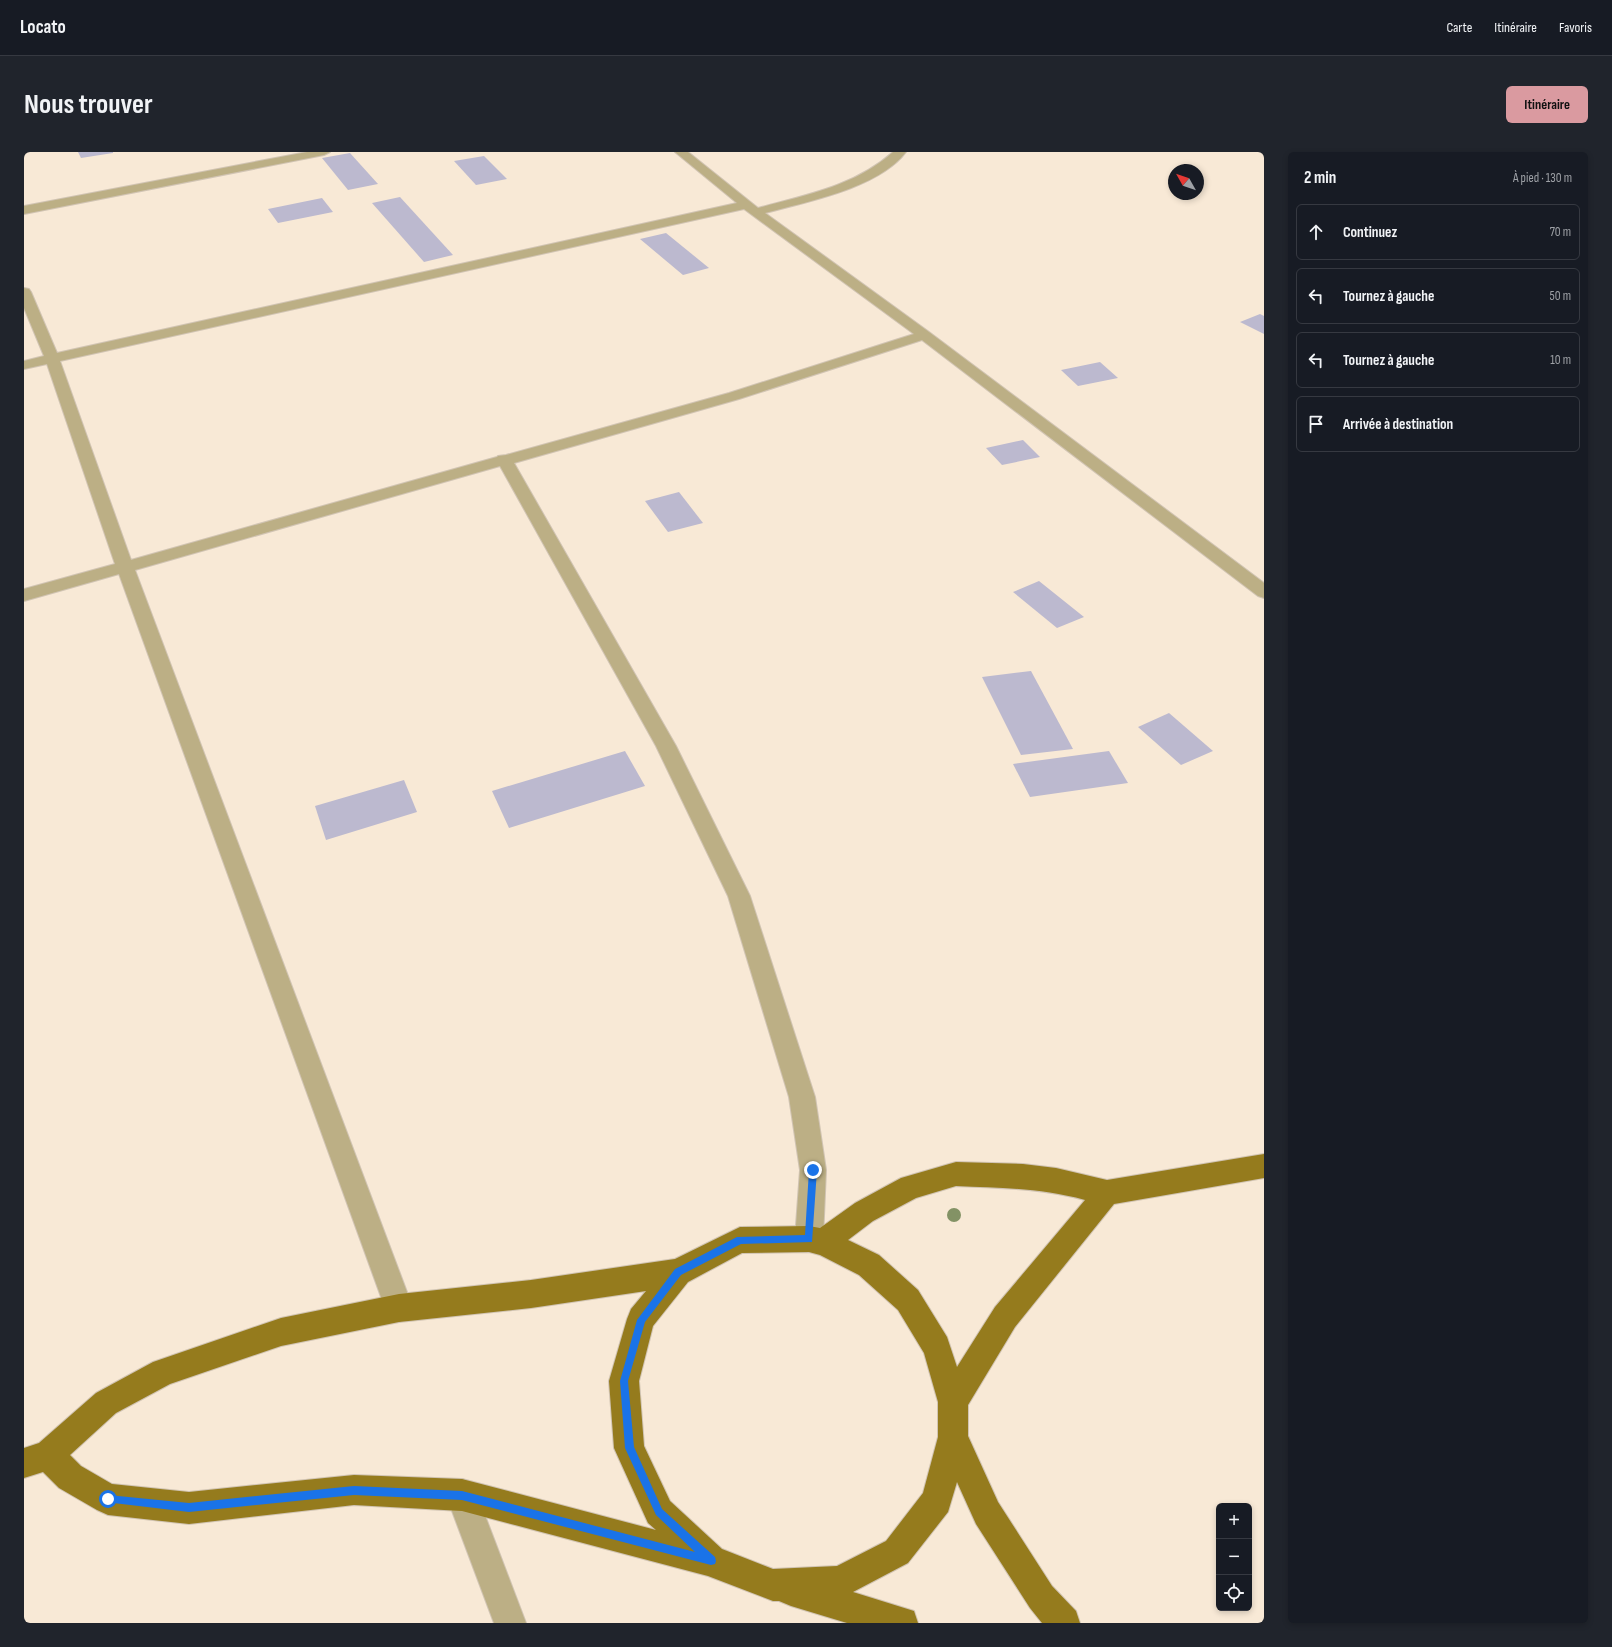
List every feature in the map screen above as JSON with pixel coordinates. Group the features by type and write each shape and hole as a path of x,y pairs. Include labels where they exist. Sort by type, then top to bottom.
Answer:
{"main road":[{"path":"816,1241 864,1212 910,1187 956,1174 1023,1176 1056,1180 1107,1193 1264,1166"},
{"path":"953,1402 981,1354 1006,1317 1107,1193"},
{"path":"773,1585 839,1582 898,1552 937,1501 953,1437 953,1402 937,1347 908,1300 869,1265 816,1241 740,1240 678,1272 531,1294 399,1308 281,1332 163,1372 106,1403 36,1459 108,1499 189,1508 354,1490 462,1496 711,1561 773,1585 902,1623"},
{"path":"678,1272 641,1320 624,1381 630,1448 659,1512 711,1561"},
{"path":"953,1437 987,1513 1041,1597 1064,1623"}],"street":[{"path":"24,210 324,152"},
{"path":"681,152 751,209 924,334 1264,592"},
{"path":"24,365 830,191 873,174 900,152"},
{"path":"24,292 52,359 126,567 399,1308"},
{"path":"24,595 734,396 924,334"},
{"path":"504,460 666,746 739,896 802,1097 813,1170 816,1241"},
{"path":"462,1496 510,1623"}],"building":[{"path":"78,152 113,152 113,153 81,158"},
{"path":"350,153 378,184 348,190 322,158"},
{"path":"484,156 507,179 476,185 454,161"},
{"path":"400,197 453,255 424,262 372,203"},
{"path":"322,198 333,212 278,223 268,209"},
{"path":"666,233 709,268 683,275 640,239"},
{"path":"1260,314 1264,316 1264,334 1240,322"},
{"path":"1100,362 1118,378 1078,386 1061,370"},
{"path":"1023,440 1040,457 1002,465 986,448"},
{"path":"679,492 703,523 668,532 645,501"},
{"path":"1039,581 1084,617 1057,628 1013,592"},
{"path":"1031,671 1073,749 1021,755 982,677"},
{"path":"1169,713 1213,751 1181,765 1138,727"},
{"path":"625,751 645,786 509,828 492,791"},
{"path":"1109,751 1128,783 1030,797 1013,764"},
{"path":"404,780 417,812 326,840 315,806"}],"route":[{"path":"108,1499 189,1508 354,1490 462,1496 711,1561 659,1512 630,1448 624,1381 641,1320 678,1272 740,1240 809,1239 813,1170"}]}
